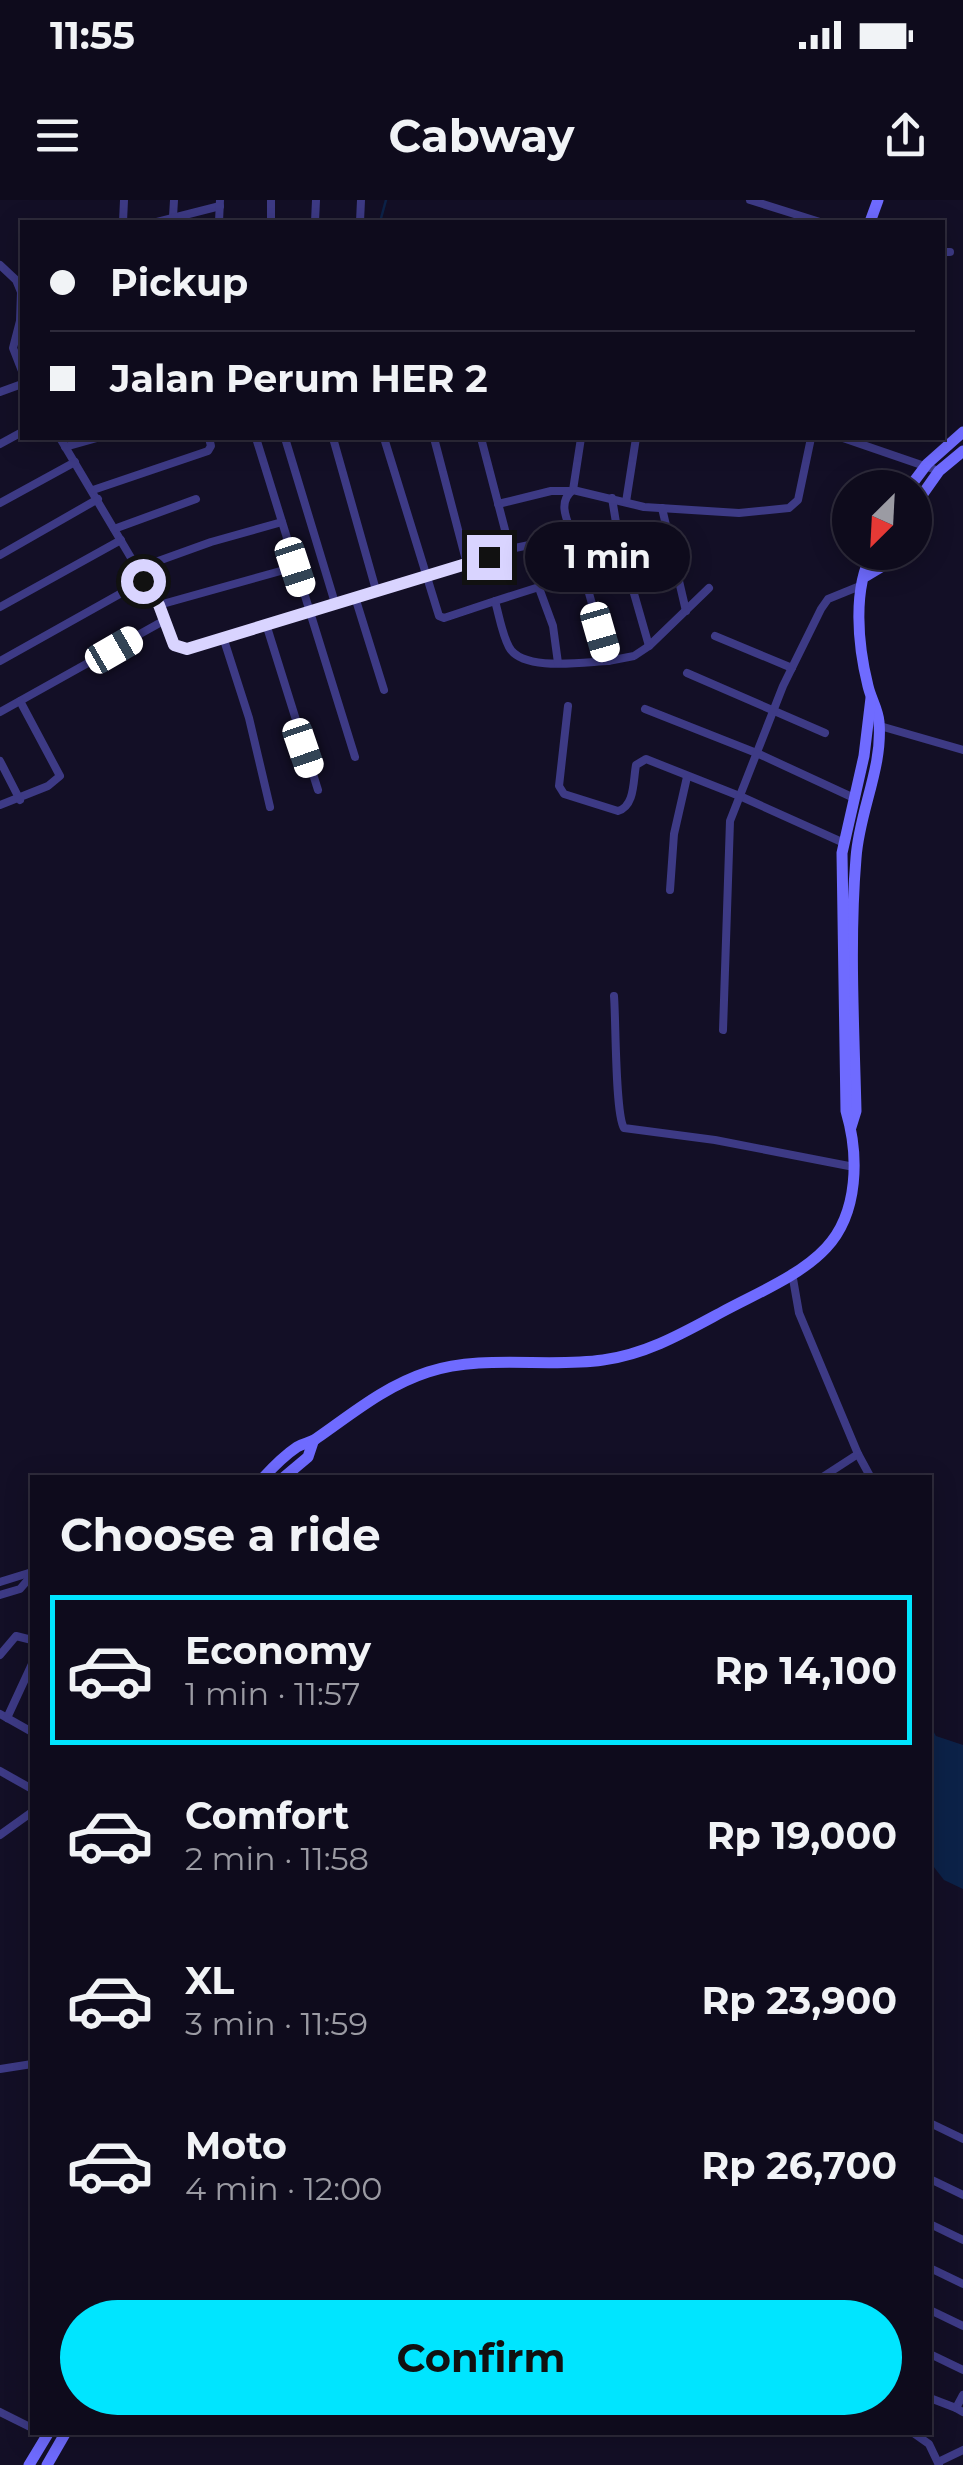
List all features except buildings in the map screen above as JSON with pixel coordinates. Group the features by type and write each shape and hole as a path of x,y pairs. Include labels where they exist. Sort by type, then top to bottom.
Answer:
{"street":[{"path":"173,217 174,200"},
{"path":"750,200 814,220"},
{"path":"163,220 220,203"},
{"path":"0,265 20,290"},
{"path":"20,324 13,348 20,364"},
{"path":"933,468 963,432"},
{"path":"61,440 159,605 174,645 187,649 510,550 572,536"},
{"path":"65,447 90,440"},
{"path":"93,490 211,449 209,440"},
{"path":"257,440 356,757"},
{"path":"287,440 334,603"},
{"path":"335,440 376,590"},
{"path":"385,440 439,616 444,618 583,573"},
{"path":"435,440 468,564"},
{"path":"482,440 510,550"},
{"path":"581,440 571,491 563,509 608,661"},
{"path":"626,502 636,440"},
{"path":"498,504 551,490 662,508 739,513 790,508 798,500 811,440"},
{"path":"849,440 933,468"},
{"path":"931,470 963,451"},
{"path":"0,503 75,462"},
{"path":"612,498 649,646"},
{"path":"0,555 98,499"},
{"path":"114,529 196,499"},
{"path":"662,508 686,611"},
{"path":"136,569 282,522"},
{"path":"0,607 120,540"},
{"path":"159,605 295,567"},
{"path":"266,1475 299,1445 313,1442 352,1411 399,1382 433,1370 600,1360 646,1351 792,1273 825,1250 849,1208 854,1166 846,1092 844,843 864,756 870,698 865,675 861,586 865,570"},
{"path":"724,1030 730,821 792,668 828,599 861,586 877,570"},
{"path":"0,660 143,581"},
{"path":"539,588 552,626 558,663"},
{"path":"495,601 509,648 516,656 538,664 608,661 634,656 649,646 709,588"},
{"path":"355,596 384,690"},
{"path":"0,712 164,620"},
{"path":"266,624 318,790"},
{"path":"715,636 792,668"},
{"path":"223,637 249,718 270,807"},
{"path":"687,673 825,732"},
{"path":"851,1126 856,1111 856,856 880,726 877,708 870,698"},
{"path":"0,805 20,800 60,776 20,701"},
{"path":"568,706 558,786 564,794 618,810 630,804 638,762 646,759 844,843"},
{"path":"645,709 854,798"},
{"path":"880,726 963,750"},
{"path":"0,760 20,800"},
{"path":"670,890 674,834 686,777"},
{"path":"614,996 617,1105 624,1128 854,1166"},
{"path":"792,1273 799,1313 870,1475"},
{"path":"288,1475 308,1458 313,1442"},
{"path":"826,1475 858,1454"},
{"path":"0,1582 30,1574"},
{"path":"0,1594 20,1589 30,1576"},
{"path":"0,1655 16,1636 30,1640"},
{"path":"30,1668 4,1716 30,1731"},
{"path":"0,1771 30,1788"},
{"path":"0,1835 30,1813"},
{"path":"0,2069 30,2064"},
{"path":"932,2124 963,2139"},
{"path":"932,2180 963,2195"},
{"path":"932,2225 963,2240"},
{"path":"932,2269 963,2284"},
{"path":"932,2311 963,2326"},
{"path":"932,2355 963,2370"},
{"path":"932,2399 959,2410 963,2395"},
{"path":"0,2412 30,2427"},
{"path":"29,2465 45,2435"},
{"path":"47,2465 64,2435"},
{"path":"916,2435 929,2444 938,2463 963,2450"}],"water":[{"path":"932,1729 936,1736 963,1745 963,1889 944,1880 932,1865"}],"waterway":[{"path":"381,220 386,200"}],"route":[{"path":"143,581 159,605 174,645 187,649 489,557"}]}
